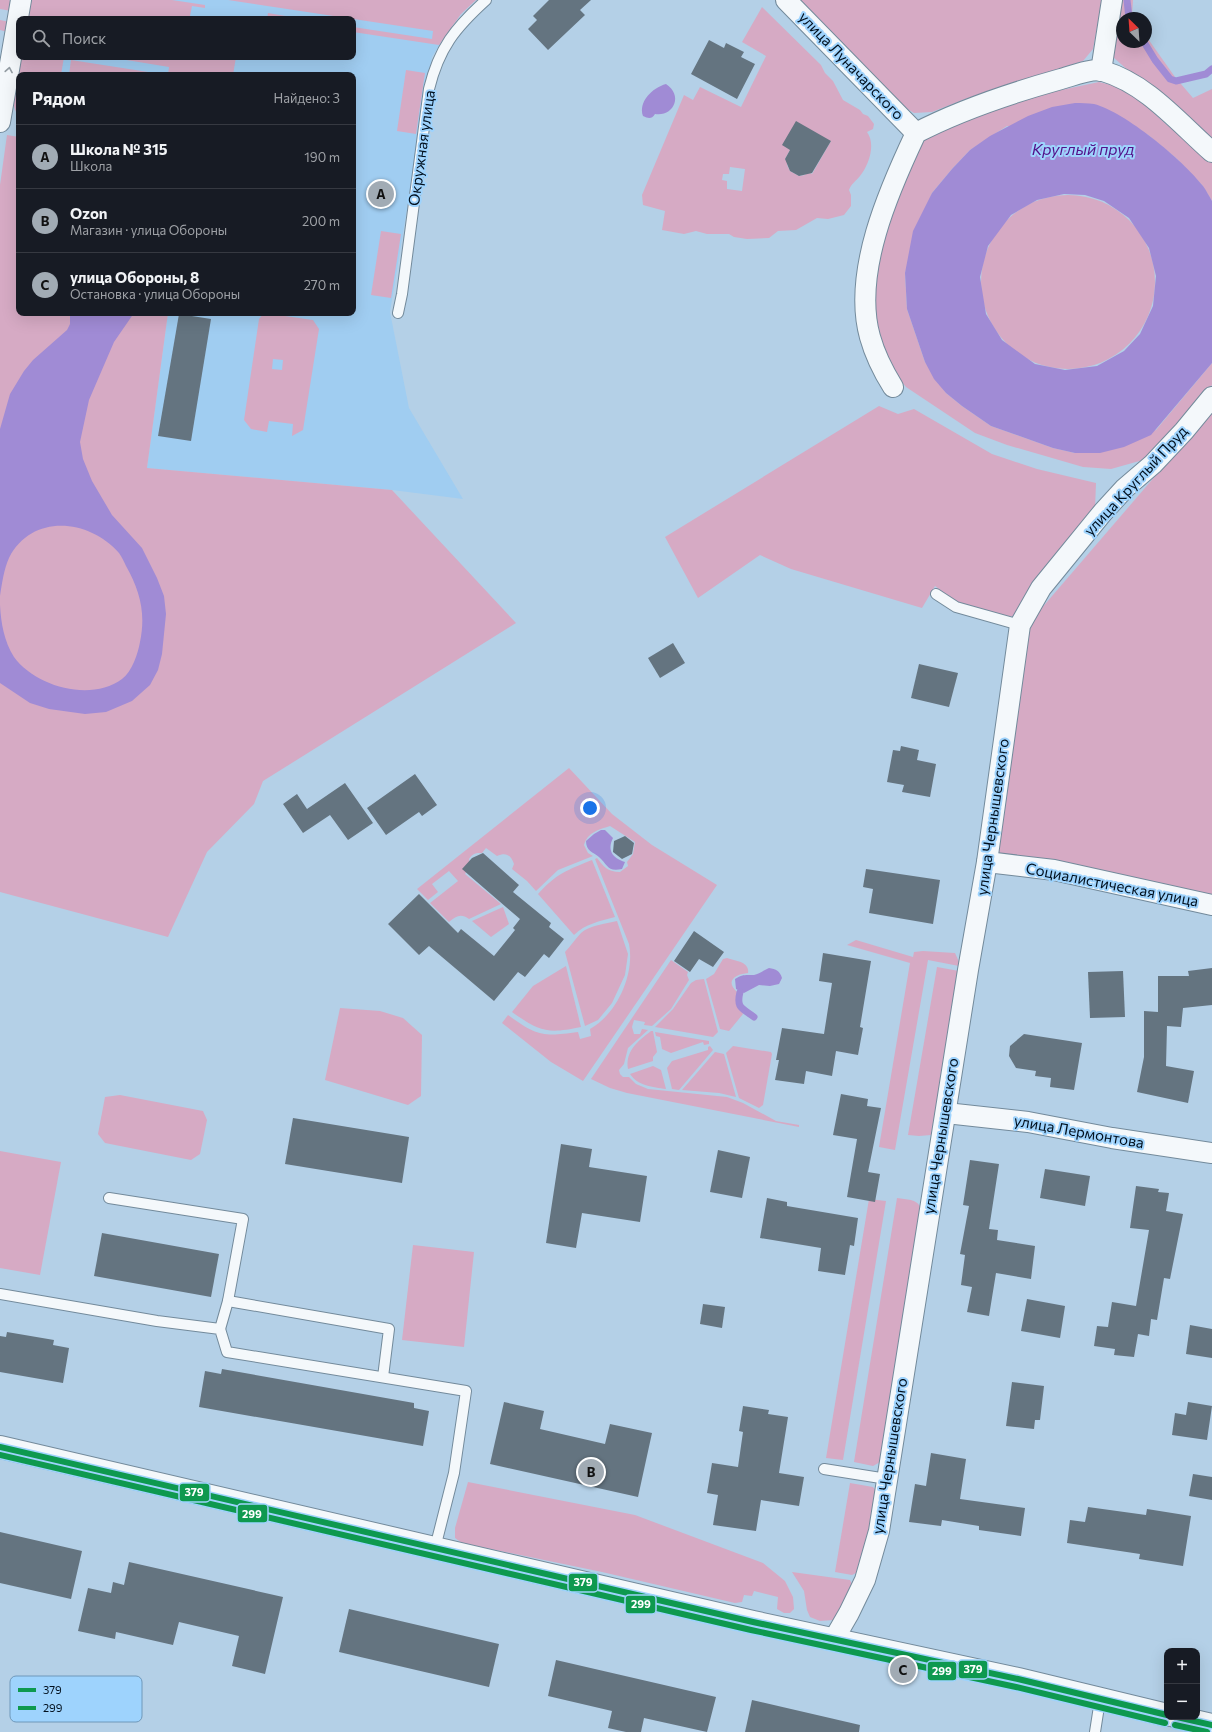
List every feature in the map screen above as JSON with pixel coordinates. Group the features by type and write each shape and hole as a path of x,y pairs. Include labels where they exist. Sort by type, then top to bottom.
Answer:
{"street":[{"path":"18,16 21,0"},
{"name":"улица Луначарского","path":"786,0 916,132"},
{"path":"1101,71 1112,0"},
{"path":"0,122 16,29"},
{"path":"893,387 883,371 870,336 866,317 866,291 871,254 884,208 896,174 916,132 958,113 1008,95 1084,73 1101,71 1126,80 1150,95 1212,152"},
{"name":"улица Круглый Пруд","path":"1020,625 1041,588 1103,512 1125,488 1153,464 1184,431 1212,397"},
{"name":"улица Чернышевского","path":"834,1639 865,1580 879,1531 968,970 988,862 1020,625"},
{"name":"Социалистическая улица","path":"988,862 1054,870 1212,905"},
{"name":"улица Лермонтова","path":"946,1113 1028,1122 1112,1138 1212,1154"},
{"path":"0,1447 754,1622 1018,1679 1164,1714"},
{"path":"1190,1720 1212,1725"}],"lane":[{"name":"Окружная улица","path":"398,313 402,294 429,89 433,72 448,40 464,19 486,0"},
{"path":"936,594 956,607 1020,625"},
{"path":"109,1198 243,1219 228,1301 220,1329 227,1352 466,1391 454,1473 435,1548"},
{"path":"0,1294 157,1321 220,1329"},
{"path":"228,1301 389,1329 383,1377"},
{"path":"824,1468 887,1479"},
{"path":"1095,1732 1100,1700"}],"shaded area":[{"path":"0,0 9,0 13,3 11,11 0,9"},
{"path":"29,0 172,0 205,5 205,8 192,6 190,16 26,16"},
{"path":"37,0 461,0 441,42 432,57 390,312 409,408 463,499 392,490 147,468 168,316 356,316 356,72 26,72 28,60 356,60 356,16 34,16"},
{"path":"228,0 476,0 461,14 439,45 356,32 356,27 432,39 433,31 356,19 356,16 334,16"},
{"path":"798,0 1102,0 1093,49 1083,61 965,99 932,112 914,113 901,105"},
{"path":"1118,0 1133,0 1132,12 1116,12 1116,48 1152,48 1152,44 1175,77 1193,98 1212,89 1212,144 1167,96 1130,72 1113,57 1112,34"},
{"path":"762,7 821,65 825,73 833,81 843,100 868,116 874,124 873,129 867,132 871,142 869,160 860,176 852,184 849,190 851,195 851,206 844,215 828,219 817,218 796,230 778,231 769,238 747,239 734,237 729,234 707,234 696,231 684,234 662,230 665,211 643,205 642,195 684,95 693,100 700,87 741,107 766,56 742,42","holes":["831,141 812,174 807,171 805,175 799,176 790,171 787,165 789,162 785,159 790,150","730,167 745,169 742,191 727,189 727,181 722,180 723,174 729,174"]},
{"path":"268,13 286,16 268,16"},
{"path":"0,20 10,22 8,32 0,30"},
{"path":"19,60 64,60 62,72 17,72"},
{"path":"71,60 148,72 69,72"},
{"path":"126,60 236,60 234,72 168,72 169,67"},
{"path":"406,70 425,73 416,134 397,131"},
{"path":"16,75 16,112 13,96"},
{"path":"1099,82 1119,87 1139,99 1167,125 1212,161 1212,201 1202,185 1176,158 1147,134 1007,126 970,150 932,193 905,273 907,309 925,362 946,393 991,426 1053,448 1075,453 1156,430 1212,363 1212,385 1156,453 1143,460 1111,469 1083,467 1007,445 975,433 906,387 892,370 877,338 874,271 881,239 919,145 938,129 1042,94"},
{"path":"7,135 16,136 16,316 168,316 147,468 392,490 516,623 263,781 254,804 207,852 168,937 0,892 0,185"},
{"path":"1077,195 1101,201 1117,209 1130,220 1141,233 1149,249 1154,265 1154,299 1149,315 1141,331 1130,344 1117,355 1093,366 1077,369 1059,369 1043,366 1019,355 1006,344 995,331 987,315 982,299 981,273 984,257 995,233 1006,220 1019,209 1035,201 1051,196"},
{"path":"381,231 401,234 391,298 371,295"},
{"path":"262,316 285,316 313,320 319,329 303,430 292,436 293,424 269,421 267,432 251,429 244,420 259,319","holes":["273,359 283,360 282,370 272,369"]},
{"path":"879,406 898,414 914,409 992,454 1037,469 1096,483 1095,509 1017,614 1008,618 956,602 935,586 922,608 791,569 760,555 698,598 665,537"},
{"path":"1212,410 1212,902 996,853 1028,624"},
{"path":"569,768 612,814 652,845 717,885 583,1081 551,1062 502,1023 508,1015 534,1031 548,1034 578,1032 580,1039 591,1036 590,1029 608,1014 622,992 626,980 630,956 629,944 595,859 597,858 609,870 620,872 628,866 627,862 633,854 635,842 610,826 598,830 588,837 584,845 588,853 593,856 558,870 536,891 527,881 512,869 514,864 510,856 503,854 497,856 486,848 482,853 475,854 470,857 470,865 465,874 501,904 469,919 459,916 449,922 430,903 458,881 449,871 432,884 438,892 428,900 417,889"},
{"path":"592,860 615,917 583,928 574,935 538,894 562,873"},
{"path":"503,907 509,924 491,937 472,921"},
{"path":"617,921 628,954 625,975 612,1003 598,1020 585,1026 565,952 585,930 598,925"},
{"path":"856,940 913,957 914,952 923,951 955,953 960,964 959,966 928,960 895,1150 879,1147 910,963 847,945"},
{"path":"727,958 742,962 748,969 748,973 736,976 732,981 733,988 737,992 737,1003 743,1014 729,1031 720,1029 706,979 714,974 723,959"},
{"path":"671,960 688,972 687,975 689,980 671,1009 652,1026 644,1025 645,1022 634,1020 632,1027 634,1034 640,1034 642,1029 648,1030 628,1048 624,1064 619,1070 620,1074 623,1077 629,1077 636,1084 648,1089 727,1097 743,1103 776,1121 799,1125 799,1127 627,1093 610,1088 591,1079"},
{"path":"566,966 581,1027 552,1031 545,1030 530,1024 512,1012 533,986"},
{"path":"937,967 959,971 931,1135 908,1135"},
{"path":"704,979 718,1032 713,1037 655,1027 673,1009 691,983 696,980"},
{"path":"340,1008 380,1011 403,1018 422,1035 421,1096 408,1105 325,1080"},
{"path":"651,1031 653,1031 657,1052 653,1057 653,1061 628,1069 628,1057 634,1047"},
{"path":"655,1032 709,1041 709,1044 704,1045 703,1042 671,1053 662,1049 660,1037 656,1036"},
{"path":"710,1046 713,1050 679,1090 672,1089 667,1068 672,1061 708,1050 708,1047"},
{"path":"733,1046 771,1052 772,1054 763,1105 759,1108 739,1098 726,1053"},
{"path":"715,1052 724,1054 736,1097 719,1093 682,1090"},
{"path":"653,1066 661,1070 666,1089 651,1087 641,1083 630,1074"},
{"path":"120,1095 203,1111 207,1120 200,1154 191,1160 105,1143 98,1134 105,1097"},
{"path":"0,1151 61,1162 40,1275 0,1268"},
{"path":"897,1198 917,1202 921,1208 882,1461 873,1466 854,1462"},
{"path":"869,1199 886,1201 843,1460 826,1458"},
{"path":"413,1245 474,1252 464,1347 402,1340"},
{"path":"468,1482 635,1515 763,1563 785,1581 793,1597 794,1609 790,1613 784,1613 777,1609 778,1597 754,1591 752,1596 744,1595 742,1602 735,1603 602,1572 462,1543 455,1538 455,1528"},
{"path":"850,1483 873,1487 876,1491 868,1533 856,1573 852,1575 835,1572"},
{"path":"792,1572 850,1580 852,1584 841,1611 834,1620 820,1621 810,1617 807,1610 804,1591"}],"water":[{"path":"666,84 674,94 674,105 667,112 655,114 651,118 643,116 642,111 644,101 647,96 651,92"},
{"name":"Круглый пруд","path":"1075,103 1094,104 1121,117 1153,138 1182,163 1203,186 1212,201 1212,363 1151,435 1124,447 1100,453 1075,453 1053,448 991,426 962,406 946,393 934,379 925,362 907,309 905,273 913,231 932,193 970,150 990,136 1028,116 1052,107","holes":["1064,194 1085,195 1104,201 1129,218 1149,248 1156,276 1153,306 1140,334 1124,351 1097,366 1065,370 1035,364 1002,340 986,314 980,277 988,246 1011,215 1037,200"]},
{"path":"70,316 132,316 114,342 89,400 80,442 83,459 92,481 112,515 142,548 157,578 164,596 166,614 162,654 158,670 150,685 132,701 106,712 85,714 49,709 30,703 0,683 0,605 4,632 14,657 24,668 36,676 65,688 80,690 95,689 109,686 122,679 132,667 140,642 142,631 142,612 140,602 135,584 122,558 119,553 107,542 92,533 77,528 61,526 46,528 32,533 19,543 7,562 0,596 0,429 10,394 24,371 33,360 67,330 70,324"},
{"path":"601,830 605,830 613,838 611,842 611,850 614,856 625,862 622,869 611,869 587,847 586,841"},
{"path":"769,968 779,972 782,978 779,984 770,986 759,985 744,993 736,989 735,979 737,977 754,975"}],"building":[{"path":"549,0 591,0 580,10 585,15 548,50 528,29 537,20 533,16"},
{"path":"709,40 724,48 726,43 744,52 741,57 755,64 737,99 691,74"},
{"path":"796,121 831,141 812,173 799,176 790,171 785,159 790,150 782,145"},
{"path":"179,316 192,316 211,319 191,441 158,436"},
{"path":"673,643 685,663 660,678 648,658"},
{"path":"919,664 958,673 949,707 911,698"},
{"path":"901,746 919,750 917,760 936,764 930,797 902,792 904,785 887,782 893,750 900,751"},
{"path":"415,774 437,805 422,816 419,812 386,835 367,808"},
{"path":"345,783 373,823 348,840 330,815 303,833 283,804 297,794 307,809"},
{"path":"625,836 634,843 632,854 622,859 613,852 614,841"},
{"path":"483,853 519,885 513,892 551,923 549,927 564,939 549,958 544,954 525,977 518,972 494,1001 429,946 419,955 388,924 419,894 458,933 461,929 494,956 515,930 513,928 520,919 462,869 472,858"},
{"path":"866,869 940,880 933,924 869,913 873,889 863,887"},
{"path":"694,931 724,952 713,967 699,959 690,972 674,961"},
{"path":"823,953 871,961 860,1027 863,1028 858,1055 836,1051 832,1076 806,1071 804,1084 775,1080 779,1060 776,1060 782,1028 824,1034 832,983 819,981"},
{"path":"1212,968 1212,1005 1183,1008 1181,1027 1167,1026 1166,1066 1194,1071 1188,1103 1137,1092 1144,1057 1144,1011 1158,1012 1158,976 1189,976 1188,971"},
{"path":"1123,971 1125,1017 1090,1018 1088,972"},
{"path":"1024,1034 1082,1043 1074,1090 1050,1087 1051,1078 1035,1076 1036,1071 1016,1068 1009,1056 1010,1046"},
{"path":"841,1094 868,1099 867,1106 881,1108 868,1172 880,1174 875,1202 847,1197 857,1139 833,1135"},
{"path":"293,1118 409,1137 402,1183 285,1164"},
{"path":"561,1144 592,1149 589,1167 647,1176 640,1222 582,1213 576,1248 546,1243"},
{"path":"718,1150 750,1157 742,1198 710,1192"},
{"path":"970,1160 999,1164 989,1229 998,1230 997,1240 1035,1246 1031,1279 996,1273 989,1316 967,1312 972,1287 961,1285 965,1255 960,1254 969,1206 963,1205"},
{"path":"1045,1169 1090,1176 1085,1206 1040,1198"},
{"path":"1136,1186 1159,1189 1158,1192 1169,1193 1166,1211 1183,1214 1170,1279 1164,1278 1157,1320 1151,1319 1149,1336 1138,1334 1134,1357 1114,1355 1115,1349 1094,1346 1097,1326 1108,1327 1112,1302 1136,1306 1149,1230 1130,1228"},
{"path":"767,1198 787,1202 787,1206 858,1218 854,1246 850,1245 845,1275 818,1271 821,1248 760,1238"},
{"path":"102,1233 219,1254 211,1297 94,1276"},
{"path":"1027,1299 1065,1306 1060,1338 1021,1331"},
{"path":"703,1304 725,1307 722,1328 700,1324"},
{"path":"1190,1325 1212,1329 1212,1358 1186,1354"},
{"path":"7,1332 54,1340 53,1345 69,1348 63,1383 0,1372 0,1336 6,1337"},
{"path":"222,1369 414,1403 414,1408 429,1411 423,1446 199,1407 205,1371 221,1374"},
{"path":"1012,1382 1044,1386 1040,1420 1035,1420 1034,1429 1006,1426"},
{"path":"504,1402 544,1411 540,1429 605,1444 610,1424 652,1433 638,1497 490,1464"},
{"path":"1188,1402 1212,1406 1207,1440 1172,1435 1175,1413 1186,1415"},
{"path":"743,1406 769,1410 768,1414 788,1417 779,1473 804,1477 799,1506 761,1500 756,1531 713,1525 718,1495 707,1493 712,1463 738,1467 743,1432 739,1431"},
{"path":"931,1453 966,1459 960,1499 1025,1508 1021,1536 979,1530 979,1526 942,1520 941,1526 909,1522 915,1484 926,1486"},
{"path":"1193,1474 1212,1477 1212,1500 1189,1496"},
{"path":"1088,1507 1146,1515 1147,1509 1191,1516 1183,1566 1139,1559 1140,1554 1067,1543 1070,1520 1085,1522"},
{"path":"0,1532 82,1551 71,1599 0,1583"},
{"path":"129,1562 283,1597 265,1674 232,1666 239,1636 179,1622 173,1645 116,1632 115,1639 78,1631 88,1588 111,1593 113,1582 124,1585"},
{"path":"349,1609 499,1644 489,1687 339,1652"},
{"path":"556,1660 716,1697 707,1732 644,1718 641,1732 626,1732 608,1728 612,1711 548,1696"},
{"path":"752,1700 860,1725 859,1732 745,1732"}],"waterway":[{"path":"1127,0 1128,12"},
{"path":"1148,48 1170,79 1176,81 1206,74 1212,69"},
{"path":"740,992 739,1001 741,1007 754,1017"}],"transit line":[{"name":"379","path":"0,1447 753,1622 1018,1679 1164,1714"},
{"name":"299","path":"0,1455 751,1630 1016,1687 1165,1723"},
{"name":"379","path":"1190,1720 1212,1725"},
{"name":"299","path":"1175,1725 1207,1732"}],"place":[{"name":"Школа № 315","path":"381,194"},
{"name":"Ozon","path":"591,1472"},
{"name":"улица Обороны, 8","path":"903,1670"}]}
